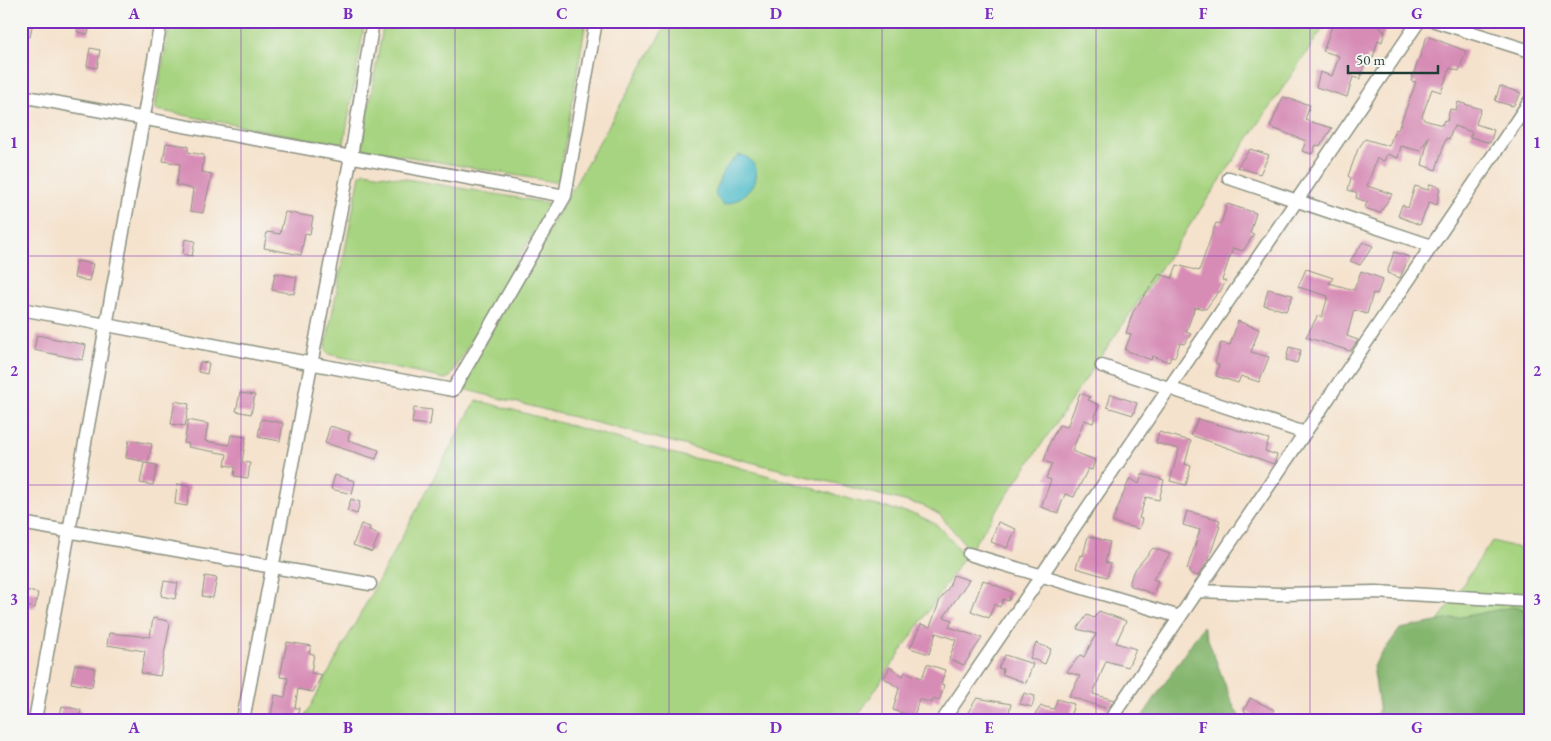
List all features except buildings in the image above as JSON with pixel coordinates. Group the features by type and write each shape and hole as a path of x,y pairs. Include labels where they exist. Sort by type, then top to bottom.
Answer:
{"street":[{"path":"35,720 161,21"},
{"path":"243,720 351,156 373,21"},
{"path":"21,309 452,390 565,196 596,21"},
{"path":"943,720 1419,21"},
{"path":"1434,21 1530,51"},
{"path":"21,96 565,196"},
{"path":"1110,720 1530,101"},
{"path":"1229,178 1432,246"},
{"path":"1102,366 1305,433"},
{"path":"21,522 370,584"},
{"path":"969,554 1180,617"},
{"path":"1198,591 1279,594 1376,592 1530,601"}],"green space":[{"path":"170,21 365,21 344,143 340,145 157,110 155,108"},
{"path":"384,21 586,21 559,179 554,182 364,149 362,146"},
{"path":"668,21 1328,21 970,550 940,515 924,506 467,390 461,385"},
{"path":"365,172 548,203 549,206 450,377 445,379 328,354 325,350 360,175"},
{"path":"476,400 686,457 727,464 864,503 915,514 936,524 965,556 855,720 303,720"},
{"path":"1492,541 1530,551 1530,720 1372,720"},
{"path":"1512,607 1530,610 1530,720 1381,720 1373,666 1400,629"},
{"path":"1203,626 1232,703 1241,720 1140,720"}],"water":[{"path":"739,155 749,158 755,165 755,180 751,188 744,195 736,201 723,205 715,194 723,172"}]}
